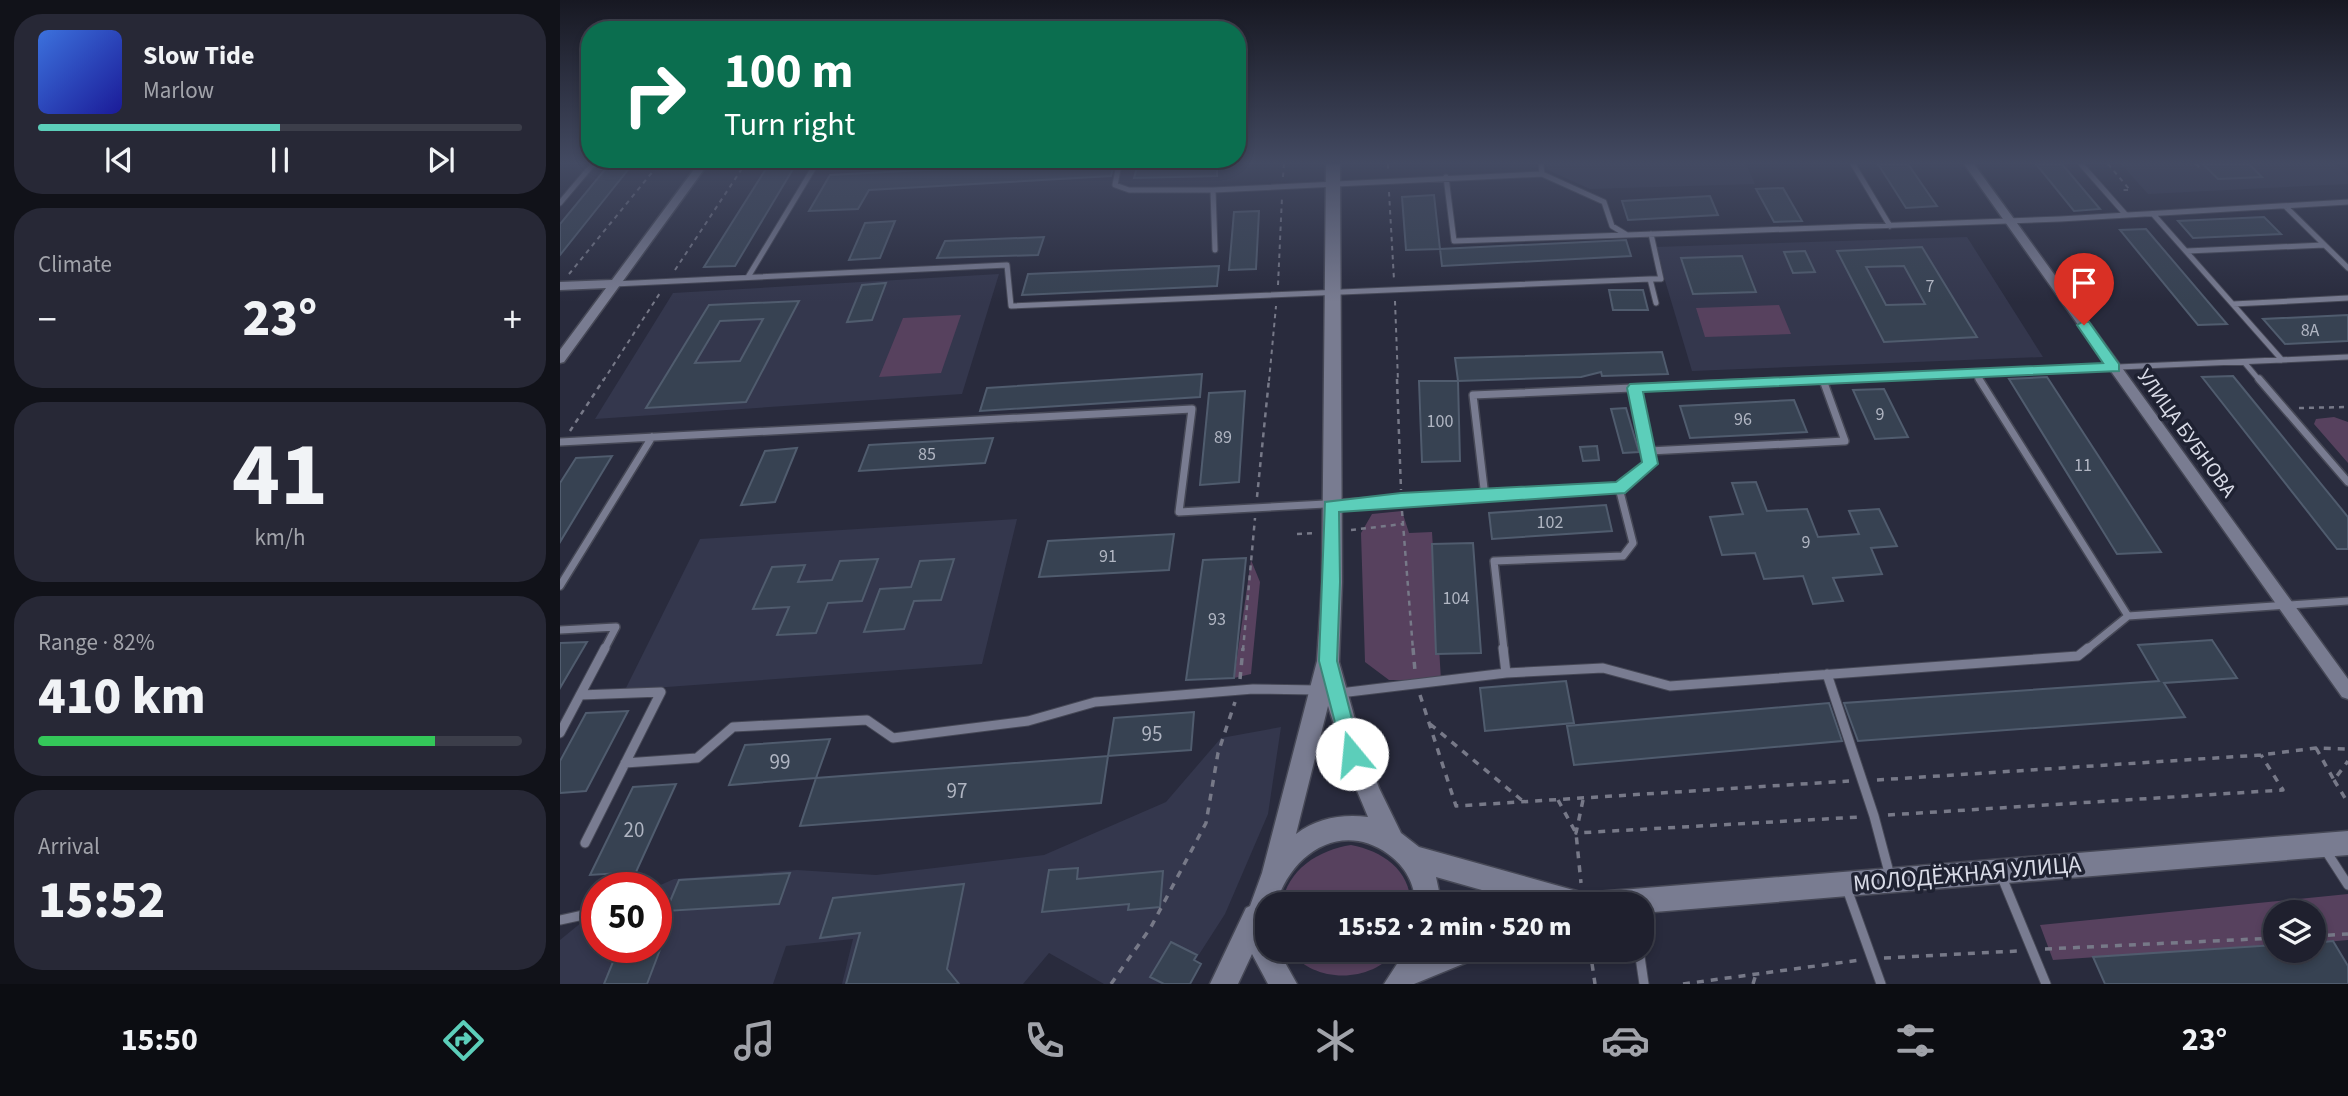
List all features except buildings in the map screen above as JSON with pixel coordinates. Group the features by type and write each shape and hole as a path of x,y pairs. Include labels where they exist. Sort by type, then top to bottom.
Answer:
{"main road":[{"path":"1265,892 1274,872 1327,692 1332,582 1333,210"},
{"path":"1327,692 1368,797 1391,838 1412,858 1426,884 1427,892"},
{"path":"1274,872 1305,839 1329,831 1360,828 1391,838"},
{"name":"МОЛОДЁЖНАЯ УЛИЦА","path":"1654,901 2348,843"},
{"name":"МОЛОДЁЖНАЯ УЛИЦА","path":"1412,858 1548,892"},
{"path":"1224,984 1248,939 1255,918"},
{"path":"1269,962 1283,984"},
{"path":"1410,973 1437,962"}],"street":[{"path":"560,359 668,210"},
{"name":"УЛИЦА БУБНОВА","path":"2002,210 2348,692"},
{"path":"560,286 614,284"}],"lane":[{"path":"748,277 788,210"},
{"path":"1214,210 1215,250"},
{"path":"1450,210 1454,241 1890,226 2220,210"},
{"path":"1607,210 1612,226 1628,235"},
{"path":"1880,210 1890,226"},
{"path":"2122,210 2126,215"},
{"path":"2289,210 2348,268"},
{"path":"2153,214 2282,360"},
{"path":"614,284 1007,264 1011,306 1661,279 1651,234"},
{"path":"2187,251 2324,245"},
{"path":"1650,279 1656,303"},
{"path":"2233,304 2348,298"},
{"path":"1485,497 1473,395 2348,357"},
{"path":"2244,362 2348,482"},
{"path":"1975,373 2128,616"},
{"path":"1649,451 1845,441 1823,380"},
{"path":"561,442 1192,410 1179,512 1256,510 1401,499 1485,497 1619,488 1650,464 1635,388"},
{"path":"560,586 652,437"},
{"path":"1506,673 1494,561 1623,556 1633,543 1619,488"},
{"path":"625,763 697,758 733,727 867,720 893,738 1028,721 1095,702 1239,691 1327,692 1506,673 1603,668 1670,687 2078,656 2128,616 2348,601"},
{"path":"560,630 616,627 560,733"},
{"path":"1827,674 1863,780 1891,880"},
{"path":"580,695 661,692 585,843"},
{"path":"2322,845 2348,885"},
{"path":"1999,871 2046,984"},
{"path":"1845,884 1881,984"},
{"path":"560,920 581,915"},
{"path":"1641,962 1644,984"}],"path":[{"path":"568,274 621,210"},
{"path":"561,442 715,210"},
{"path":"1111,984 1151,928 1206,823 1218,753 1239,691 1277,294 1282,210"},
{"path":"1390,210 1401,499 1416,682 1455,806 2261,755 2316,748 2348,749"},
{"path":"2285,408 2348,407"},
{"path":"1428,722 1524,802"},
{"path":"2316,748 2348,803"},
{"path":"1576,833 2283,790 2261,755"},
{"path":"2334,780 2348,761"},
{"path":"1583,799 1576,833 1583,892"},
{"path":"1558,800 1576,833"},
{"path":"2326,935 2348,934"},
{"path":"1683,984 1873,958 2263,939"},
{"path":"1592,962 1595,984"},
{"path":"1753,984 1756,974"}],"shaded area":[{"path":"1967,237 2043,357 1692,371 1655,247"},
{"path":"999,274 962,394 595,419 673,293"},
{"path":"1779,305 1791,334 1705,337 1696,308"},
{"path":"961,315 941,373 879,377 903,318"},
{"path":"2334,417 2348,422 2348,463 2314,424 2316,419"},
{"path":"1402,511 1409,533 1432,532 1441,680 1389,680 1365,662 1361,533 1372,514"},
{"path":"1017,519 982,664 625,690 700,539"},
{"path":"1251,560 1260,582 1251,674 1234,678"},
{"path":"1281,727 1268,814 1225,914 1180,984 1104,984 1049,953 1023,984 842,984 853,939 786,946 773,984 560,984 560,940 581,923 581,963 672,963 674,879 797,870 876,875 1044,855 1166,802 1221,738"},
{"path":"1351,845 1383,857 1400,872 1409,892 1285,892 1290,881 1306,863 1327,851"},
{"path":"2348,894 2348,940 2326,942 2326,900 2288,900"},
{"path":"2263,903 2263,946 2053,960 2040,925"},
{"path":"1302,962 1384,962 1373,969 1343,976 1313,969"}],"route":[{"path":"1352,754 1342,724 1328,661 1332,582 1331,506 1401,499 1485,497 1619,488 1650,464 1635,388 2114,367 2084,325"}]}
